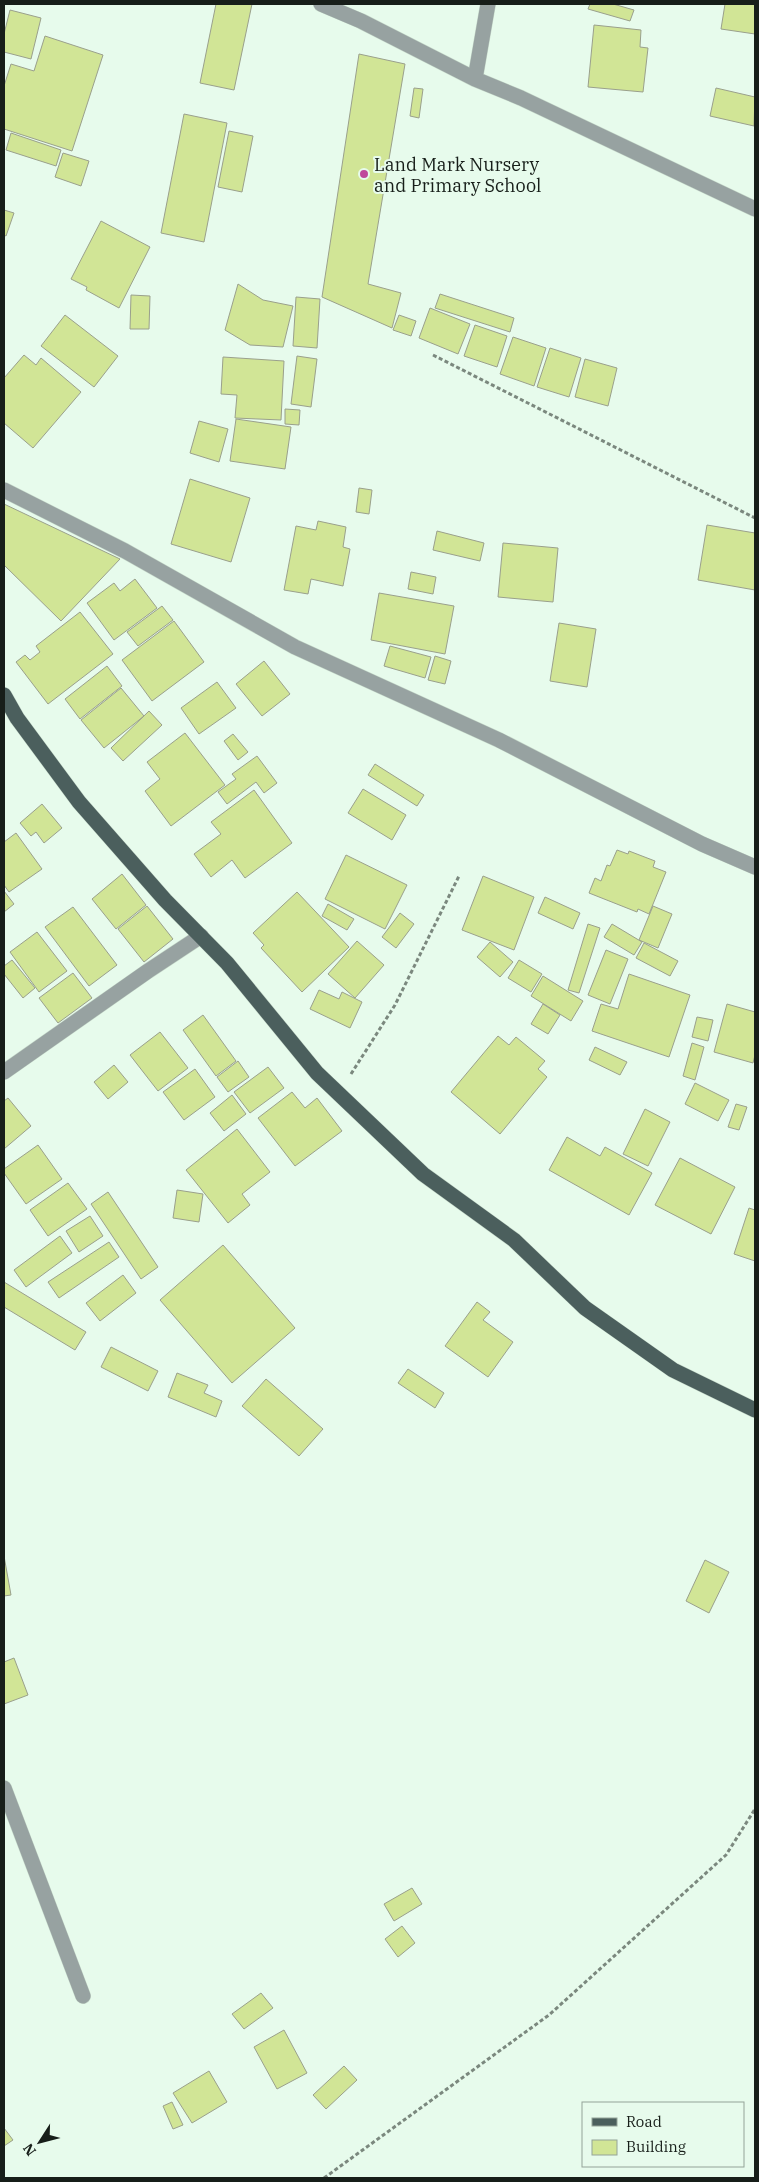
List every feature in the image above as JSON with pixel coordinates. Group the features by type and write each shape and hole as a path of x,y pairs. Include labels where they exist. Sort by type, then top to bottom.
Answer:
{"main road":[{"path":"4,695 17,718 79,802 165,900 227,963 317,1073 423,1174 514,1240 585,1308 672,1370 755,1410"}],"street":[{"path":"321,4 361,21 476,79 521,98 755,209"},
{"path":"476,79 488,4"},
{"path":"4,490 125,551 295,647 499,740 702,844 755,867"},
{"path":"4,1072 148,970 201,936"},
{"path":"4,1788 83,1996"}],"path":[{"path":"434,355 755,518"},
{"path":"338,1093 395,1005 459,876"},
{"path":"324,2178 549,2015 726,1855 755,1809"}],"building":[{"path":"216,4 252,4 234,90 200,83"},
{"path":"590,4 613,4 634,10 630,21 588,9"},
{"path":"725,4 755,4 755,34 721,29"},
{"path":"10,10 41,18 31,59 4,52 4,34"},
{"path":"594,25 641,30 640,47 648,48 643,92 588,87"},
{"path":"45,36 103,55 72,151 4,129 4,86 11,64 34,71"},
{"name":"Land Mark Nursery and Primary School","path":"359,54 405,64 368,284 401,293 392,328 322,297"},
{"path":"414,88 423,89 419,118 410,116"},
{"path":"716,88 755,97 754,126 710,116"},
{"path":"184,114 227,123 204,242 161,233"},
{"path":"229,131 253,136 242,192 218,187"},
{"path":"11,133 61,150 56,166 6,150"},
{"path":"63,153 89,161 81,186 55,177"},
{"path":"4,210 14,213 6,236 4,235"},
{"path":"101,221 150,247 119,308 86,290 87,287 71,279"},
{"path":"238,284 263,300 293,306 283,347 250,345 225,330"},
{"path":"440,294 514,318 510,332 435,308"},
{"path":"131,295 150,296 149,329 130,329"},
{"path":"296,297 320,299 317,348 293,346"},
{"path":"430,308 470,324 458,354 419,338"},
{"path":"65,315 118,356 94,387 41,346"},
{"path":"399,315 416,321 411,336 393,330"},
{"path":"475,325 507,336 497,367 464,356"},
{"path":"513,337 546,348 534,386 500,374"},
{"path":"550,348 581,358 569,397 537,387"},
{"path":"24,355 36,365 41,358 81,392 33,448 4,423 4,378"},
{"path":"297,356 317,359 311,407 291,404"},
{"path":"223,357 284,361 281,420 235,418 237,395 221,394"},
{"path":"585,359 617,368 608,406 575,397"},
{"path":"285,409 300,410 299,425 285,424"},
{"path":"236,419 291,427 285,469 230,461"},
{"path":"199,421 228,429 219,462 190,453"},
{"path":"190,479 250,498 231,562 171,544"},
{"path":"359,488 372,490 369,514 356,512"},
{"path":"4,504 120,559 61,621 4,565"},
{"path":"318,521 346,527 343,547 350,549 343,586 311,579 308,594 284,590 296,526 316,530"},
{"path":"707,525 755,533 755,590 698,580"},
{"path":"437,531 484,543 480,561 433,550"},
{"path":"503,543 558,548 553,602 498,597"},
{"path":"411,572 436,577 433,594 408,589"},
{"path":"135,579 157,608 114,640 87,603 114,583 120,591"},
{"path":"379,593 454,606 445,654 371,640"},
{"path":"162,606 173,620 138,646 127,632"},
{"path":"80,612 113,654 48,704 16,662 25,655 30,660 40,652 36,646"},
{"path":"174,621 204,662 152,701 122,660"},
{"path":"559,623 596,629 587,687 550,681"},
{"path":"390,646 431,657 425,678 384,666"},
{"path":"435,656 451,661 445,684 428,680"},
{"path":"264,661 290,694 262,716 236,684"},
{"path":"107,666 122,686 80,719 65,699"},
{"path":"217,682 236,708 199,734 181,708"},
{"path":"121,688 144,716 104,748 81,720"},
{"path":"149,711 162,725 123,761 111,748"},
{"path":"185,733 225,785 171,826 145,791 160,779 147,762"},
{"path":"233,734 248,752 238,760 224,741"},
{"path":"257,756 277,783 264,793 256,782 227,804 218,792 236,779 232,774"},
{"path":"375,764 424,795 417,806 368,775"},
{"path":"363,789 406,815 392,840 348,813"},
{"path":"254,790 292,843 245,878 232,860 211,877 194,854 221,834 211,822"},
{"path":"42,804 62,828 44,843 36,832 31,836 20,823"},
{"path":"16,833 42,869 9,892 4,885 4,842"},
{"path":"617,850 628,854 629,851 655,861 653,867 666,872 649,914 638,909 637,912 589,893 595,878 601,881 607,865 610,866"},
{"path":"346,855 407,885 385,929 325,899"},
{"path":"122,874 146,905 116,929 92,899"},
{"path":"483,876 534,897 514,950 462,930"},
{"path":"4,891 14,904 4,912"},
{"path":"297,892 349,947 302,992 261,948 264,945 253,933"},
{"path":"545,897 580,913 573,929 538,913"},
{"path":"328,904 354,919 347,930 322,916"},
{"path":"147,906 173,939 144,962 118,929"},
{"path":"653,906 672,914 658,948 639,940"},
{"path":"73,907 117,965 89,986 45,927"},
{"path":"400,913 414,924 396,948 382,937"},
{"path":"588,924 600,928 579,993 568,990"},
{"path":"612,924 642,942 634,955 604,937"},
{"path":"37,932 67,971 39,992 10,952"},
{"path":"357,941 384,965 355,998 328,974"},
{"path":"490,942 513,962 500,977 477,957"},
{"path":"644,943 678,961 670,976 636,958"},
{"path":"606,950 628,959 610,1004 588,995"},
{"path":"12,960 35,988 23,998 4,974 4,966"},
{"path":"519,960 542,974 531,992 508,978"},
{"path":"73,973 92,998 58,1023 39,998"},
{"path":"629,974 690,995 669,1057 592,1031 601,1004 618,1009"},
{"path":"543,976 583,1001 571,1021 531,996"},
{"path":"319,990 339,999 342,992 362,1002 350,1028 310,1009"},
{"path":"543,1004 560,1015 548,1034 531,1024"},
{"path":"727,1004 755,1012 755,1055 753,1063 714,1052"},
{"path":"203,1015 236,1061 216,1076 183,1030"},
{"path":"697,1017 713,1020 708,1041 692,1037"},
{"path":"160,1032 188,1068 158,1091 130,1055"},
{"path":"498,1036 509,1045 516,1037 545,1061 538,1069 547,1077 500,1134 451,1092"},
{"path":"692,1043 704,1047 695,1080 683,1076"},
{"path":"595,1047 627,1062 620,1075 589,1060"},
{"path":"238,1061 249,1077 228,1092 217,1077"},
{"path":"114,1065 128,1082 108,1099 94,1082"},
{"path":"268,1067 284,1088 250,1113 234,1092"},
{"path":"195,1069 215,1097 184,1120 163,1092"},
{"path":"695,1083 729,1100 718,1121 685,1104"},
{"path":"292,1092 305,1108 317,1098 342,1131 295,1166 258,1118"},
{"path":"232,1095 246,1114 224,1131 210,1113"},
{"path":"8,1098 31,1126 4,1149 4,1101"},
{"path":"736,1104 747,1107 739,1130 728,1127"},
{"path":"645,1109 670,1122 648,1166 623,1154"},
{"path":"237,1129 270,1172 242,1194 250,1205 228,1223 186,1170"},
{"path":"567,1137 600,1156 605,1147 652,1173 629,1215 549,1170"},
{"path":"38,1145 62,1179 26,1204 4,1173 4,1169"},
{"path":"680,1158 735,1187 711,1234 655,1205"},
{"path":"68,1183 87,1209 48,1236 30,1210"},
{"path":"177,1190 203,1194 199,1222 173,1218"},
{"path":"108,1192 158,1267 141,1279 91,1204"},
{"path":"749,1208 755,1210 755,1261 734,1254"},
{"path":"90,1216 103,1236 79,1252 66,1231"},
{"path":"60,1236 72,1253 26,1287 14,1270"},
{"path":"109,1242 119,1257 59,1298 48,1282"},
{"path":"223,1245 295,1328 232,1383 160,1300"},
{"path":"123,1275 136,1293 100,1321 86,1303"},
{"path":"4,1282 86,1332 75,1350 4,1307"},
{"path":"477,1302 490,1312 483,1320 513,1342 488,1377 445,1346"},
{"path":"111,1347 158,1371 148,1391 101,1367"},
{"path":"408,1369 444,1393 435,1408 398,1383"},
{"path":"177,1373 208,1385 204,1393 222,1401 216,1417 168,1397"},
{"path":"266,1379 323,1429 299,1456 242,1406"},
{"path":"4,1556 11,1595 4,1596"},
{"path":"705,1560 729,1572 709,1613 686,1601"},
{"path":"14,1658 28,1695 4,1704 4,1662"},
{"path":"412,1888 422,1904 394,1921 384,1904"},
{"path":"402,1926 415,1943 398,1957 385,1939"},
{"path":"261,1993 273,2008 244,2029 232,2014"},
{"path":"284,2030 307,2073 277,2089 254,2047"},
{"path":"344,2066 357,2080 326,2109 313,2095"},
{"path":"209,2071 227,2102 192,2123 173,2093"},
{"path":"172,2102 183,2125 173,2129 163,2106"},
{"path":"4,2128 13,2140 4,2146"}],"place":[{"name":"Land Mark Nursery and Primary School","path":"364,174"}]}
